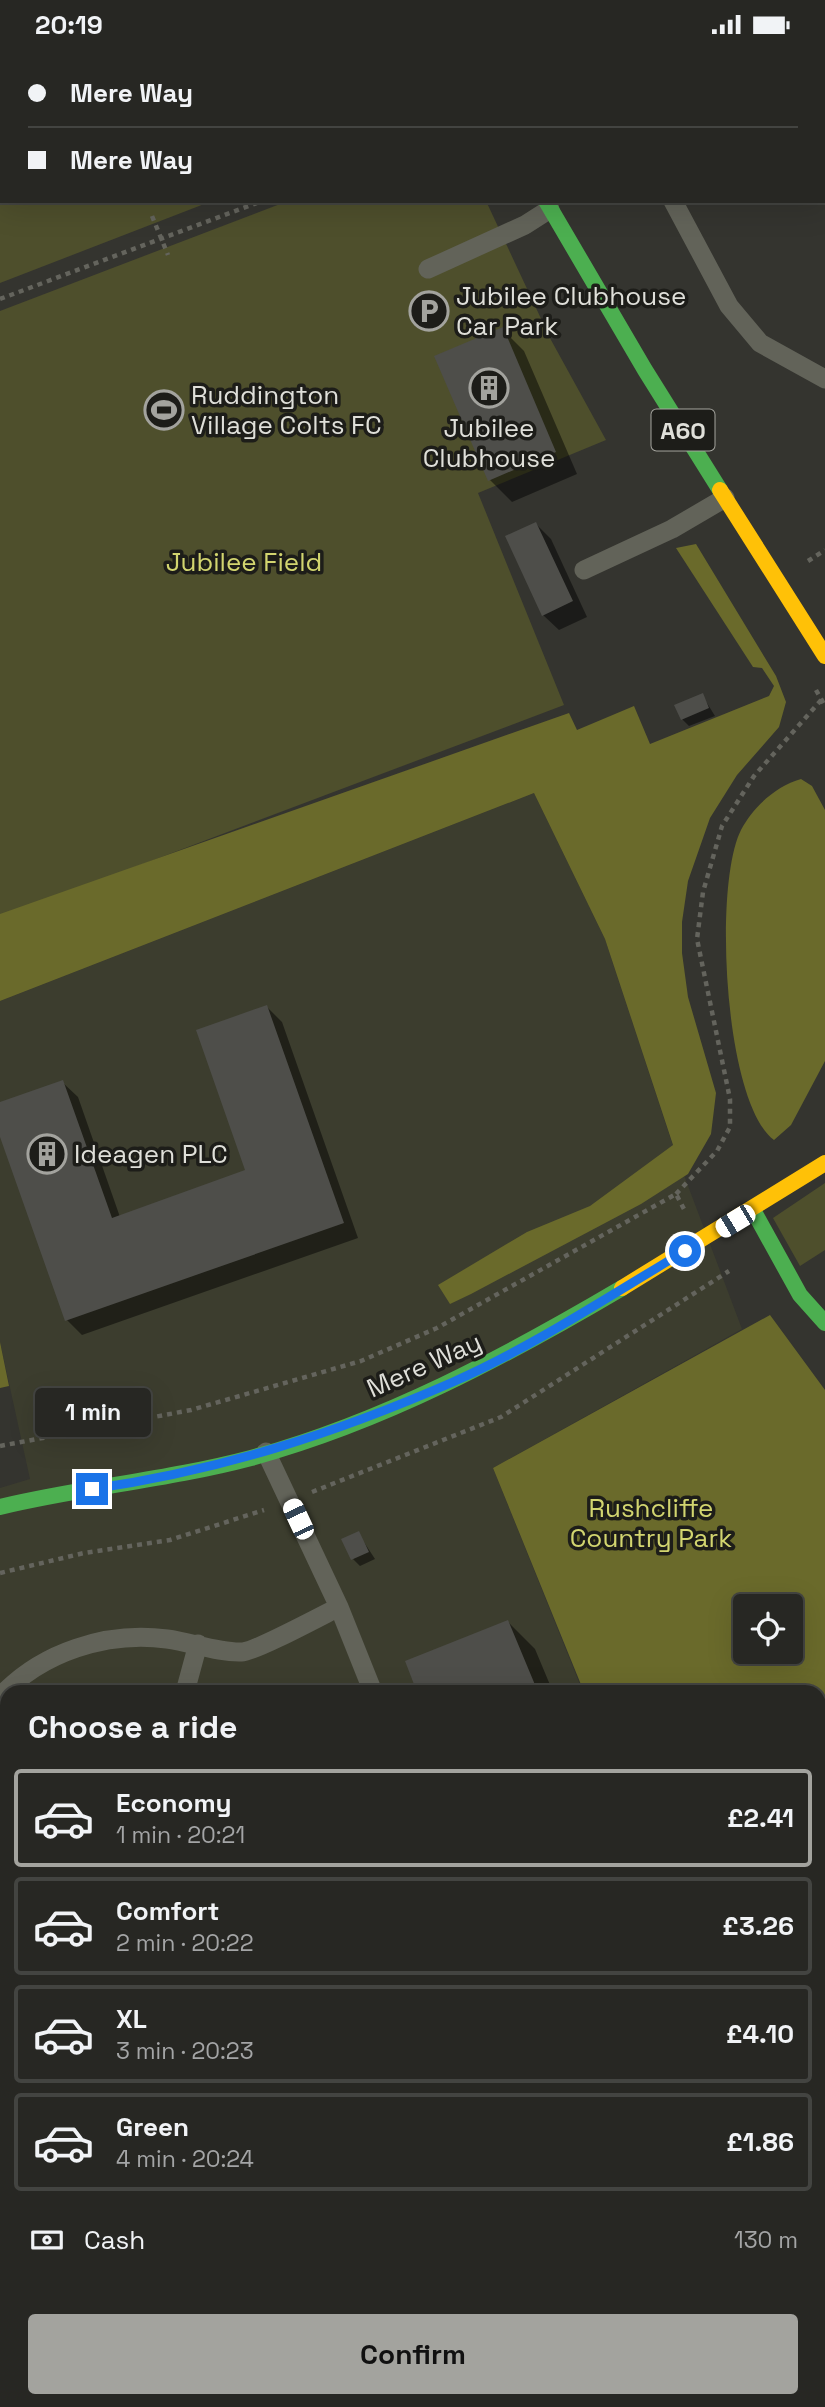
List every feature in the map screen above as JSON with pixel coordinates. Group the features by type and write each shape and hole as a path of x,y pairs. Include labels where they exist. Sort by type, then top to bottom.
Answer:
{"street":[{"name":"A60","path":"548,205 725,498 825,656"},
{"name":"Mere Way","path":"0,1507 40,1497 143,1481 266,1453 315,1438 454,1381 541,1337 753,1210 825,1163"},
{"path":"753,1210 800,1295 825,1324"}],"lane":[{"path":"674,203 729,306 760,343 825,379"},
{"path":"428,269 548,205"},
{"path":"584,570 672,529 725,498"},
{"path":"266,1453 340,1607 370,1685"},
{"path":"11,1685 62,1651 124,1639 164,1639 243,1652 340,1607"},
{"path":"187,1685 198,1644"}],"path":[{"path":"0,299 257,203"},
{"path":"152,216 168,255"},
{"path":"808,561 825,550"},
{"path":"0,1446 191,1410 361,1361 437,1328 676,1194 717,1151 730,1127 730,1099 697,939 703,892 722,826 754,776 822,699"},
{"path":"676,1194 701,1241"}],"shaded area":[{"path":"534,793 605,939 673,1146 742,1329 493,1468 580,1685 0,1685 0,1488 30,1479 0,1342 0,1001"}],"green space":[{"path":"0,203 207,203 0,283"},
{"name":"Jubilee Field","path":"283,203 487,203 551,340 606,440 478,493 564,705 0,918 0,311"},
{"path":"696,544 776,676 786,702 779,727 737,775 710,818 688,881 682,922 682,953 688,997 716,1093 711,1134 688,1174 641,1204 450,1304 438,1285 527,1232 590,1206 673,1145 605,939 534,793 0,1001 0,914 569,713 577,730 634,706 650,744 769,696 774,686 762,668 753,667 676,548"},
{"path":"801,779 812,786 825,810 825,1061 791,1125 774,1140 757,1118 744,1084 734,1040 728,992 727,896 732,858 746,821 774,792"},
{"path":"825,1183 825,1250 800,1266 773,1218"},
{"name":"Rushcliffe Country Park","path":"770,1315 825,1390 825,1685 581,1685 493,1468"},
{"path":"0,1342 9,1386 0,1388"}],"building":[{"name":"Jubilee Clubhouse","path":"503,327 556,452 488,481 434,356"},
{"path":"536,522 573,601 542,616 505,536"},
{"path":"703,693 709,708 681,720 674,705"},
{"name":"Ideagen PLC","path":"267,1005 344,1223 65,1321 0,1137 0,1102 63,1080 112,1218 245,1170 196,1030"},
{"path":"359,1531 369,1552 351,1560 341,1539"},
{"path":"508,1620 535,1685 414,1685 405,1661"}],"traffic: fast":[{"path":"547,203 645,370 720,490"},
{"path":"753,1210 800,1295 825,1323"},
{"path":"0,1507 220,1466 300,1443 396,1407 488,1363 622,1288"}],"traffic: slow":[{"path":"720,490 825,656"},
{"path":"622,1288 825,1163"}],"place":[{"name":"Jubilee Clubhouse Car Park","path":"429,311"},
{"name":"Jubilee Clubhouse","path":"489,388"},
{"name":"Ruddington Village Colts FC","path":"164,410"},
{"name":"Ideagen PLC","path":"47,1154"}],"route":[{"path":"92,1489 143,1481 266,1453 315,1438 454,1381 541,1337 685,1251"}]}
